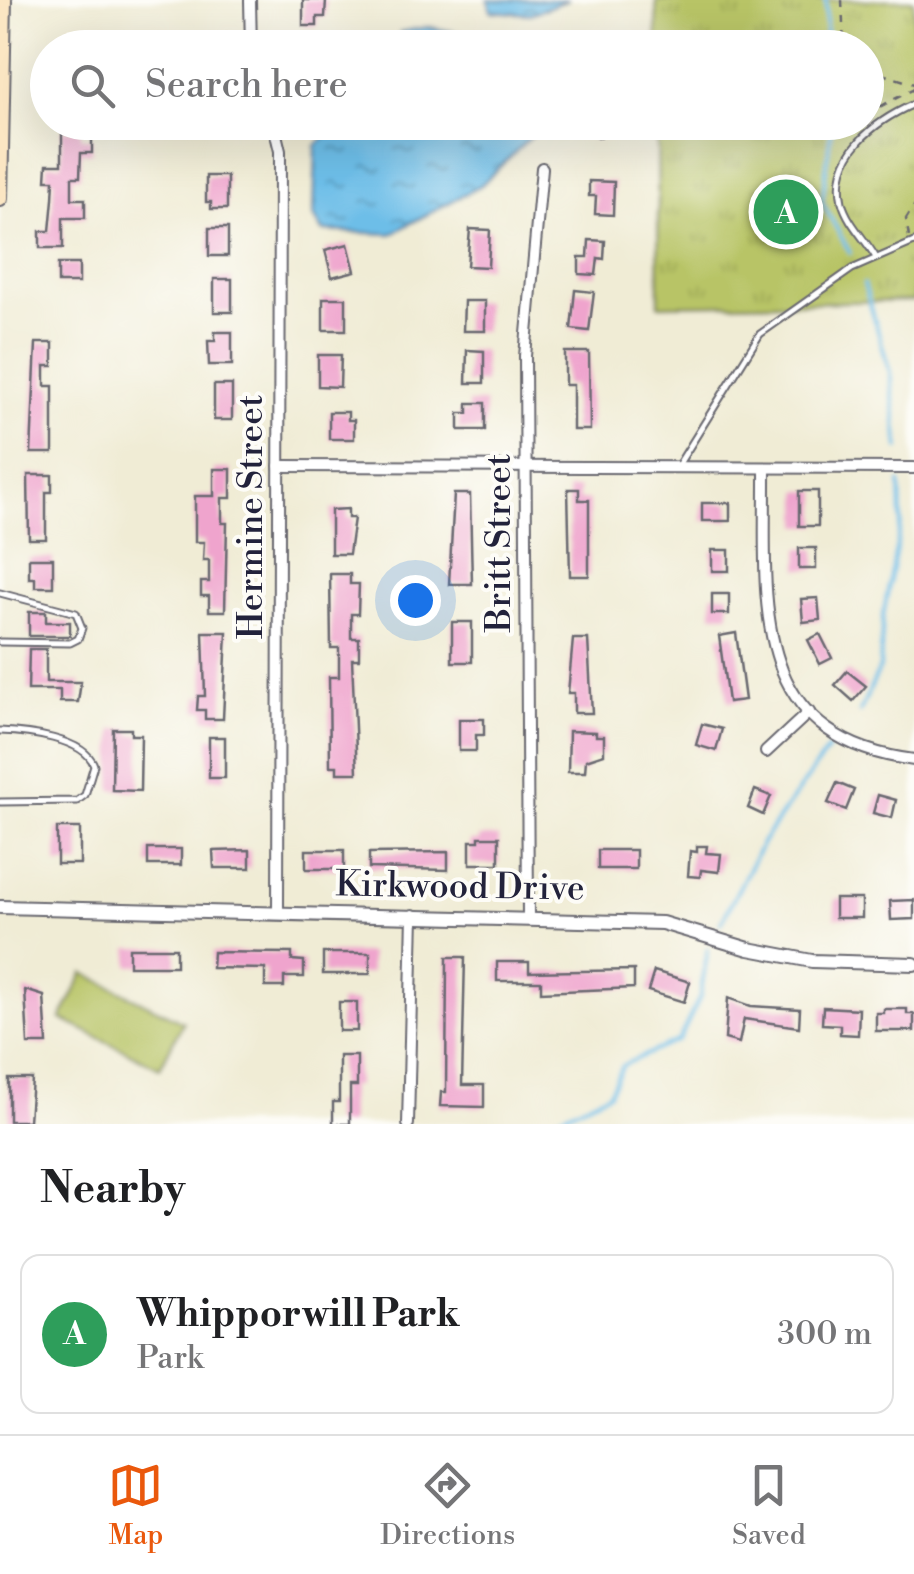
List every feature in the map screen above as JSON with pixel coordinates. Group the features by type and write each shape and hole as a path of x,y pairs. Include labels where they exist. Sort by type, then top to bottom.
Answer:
{"main road":[{"path":"0,199 4,0"}],"street":[{"path":"250,0 251,30"},
{"name":"Hermine Street","path":"277,140 278,913"},
{"name":"Britt Street","path":"528,918 529,281 542,168"},
{"path":"279,466 914,468"},
{"path":"766,468 768,632 774,654 809,712 863,748 914,760"},
{"path":"766,752 809,712"},
{"name":"Kirkwood Drive","path":"0,907 662,923 749,949 812,961 914,964"},
{"path":"408,1124 414,916"}],"lane":[{"path":"884,121 914,104"},
{"path":"861,140 848,153 841,175 842,202 876,256"},
{"path":"677,468 760,334 810,295 876,256 912,242"},
{"path":"0,592 76,613 82,628 78,639 70,643 0,642"},
{"path":"0,730 72,746 88,753 94,765 85,796 77,801 0,802"}],"path":[{"path":"842,0 843,30"},
{"path":"884,75 914,86"},
{"path":"884,104 914,86"},
{"path":"912,242 906,219 914,206"}],"green space":[{"path":"656,0 914,0 914,301 659,305 657,140 884,140 884,30 657,30"},
{"path":"84,973 183,1022 160,1068 61,1019"}],"water":[{"path":"488,0 568,0 530,14 491,11"},
{"path":"321,140 527,140 480,186 391,234 323,231 314,216 316,146"}],"building":[{"path":"303,0 326,0 325,17 317,17 317,26 303,26"},
{"path":"62,140 92,140 92,153 81,153 80,177 72,177 72,199 85,199 85,218 63,218 63,248 40,248 40,231 50,231 53,199 54,180 46,180 47,164 62,164"},
{"path":"206,176 227,176 227,209 211,209 211,202 206,202"},
{"path":"589,181 614,182 613,215 595,214 596,196 589,196"},
{"path":"209,228 228,228 228,256 209,256"},
{"path":"470,229 490,230 488,267 467,266"},
{"path":"589,240 605,241 604,259 598,258 596,275 579,274 579,257 588,257"},
{"path":"348,244 355,271 332,277 325,250"},
{"path":"58,264 79,264 79,283 58,283"},
{"path":"214,279 232,279 232,312 214,312"},
{"path":"575,290 594,292 589,331 571,329"},
{"path":"323,298 346,298 346,330 323,330"},
{"path":"464,301 485,301 485,331 463,331"},
{"path":"215,332 232,332 232,365 209,365 208,341 215,341"},
{"path":"36,343 53,343 53,366 45,366 45,386 53,386 53,453 31,453"},
{"path":"467,350 484,351 484,383 466,383"},
{"path":"565,352 589,352 590,430 573,430 573,385 565,385"},
{"path":"318,355 341,355 340,387 318,386"},
{"path":"214,385 232,385 232,420 214,420"},
{"path":"468,403 485,403 485,430 459,430 459,413 468,413"},
{"path":"329,412 348,412 348,420 354,420 354,439 329,439"},
{"path":"214,469 231,469 231,498 222,498 222,523 227,523 225,611 209,611 209,596 201,596 201,582 209,582 209,560 203,560 204,542 195,542 195,496 214,496"},
{"path":"28,475 52,475 52,492 46,492 46,539 29,539"},
{"path":"568,489 579,489 579,500 589,500 589,576 570,576"},
{"path":"799,491 818,491 818,526 799,526"},
{"path":"454,494 470,494 472,584 449,584"},
{"path":"702,503 730,503 730,521 702,521"},
{"path":"348,509 348,518 354,518 349,554 331,554 331,510"},
{"path":"799,548 816,548 816,569 799,569"},
{"path":"712,550 729,550 729,571 712,571"},
{"path":"29,558 53,558 53,587 35,587 35,578 29,578"},
{"path":"330,574 350,574 350,584 359,584 358,614 351,614 351,638 359,638 359,659 352,659 357,773 337,773 337,766 330,766 329,677 339,677 339,648 331,648"},
{"path":"712,594 729,594 729,614 712,614"},
{"path":"818,598 820,620 803,622 801,599"},
{"path":"29,612 46,612 46,622 70,622 70,636 29,636"},
{"path":"452,622 472,622 472,662 452,662"},
{"path":"203,632 227,632 223,719 205,719 205,710 197,710 198,696 205,696"},
{"path":"736,633 745,700 728,702 719,636"},
{"path":"820,634 832,658 820,664 808,640"},
{"path":"573,639 588,639 592,713 574,713 574,693 568,693"},
{"path":"29,649 46,649 46,682 81,682 78,702 60,702 60,690 28,690"},
{"path":"847,671 866,686 853,701 835,685"},
{"path":"459,719 484,719 484,735 476,735 476,751 459,751"},
{"path":"702,724 722,729 716,751 696,745"},
{"path":"113,729 131,729 131,735 141,735 140,791 112,790"},
{"path":"569,731 604,736 604,754 586,760 585,772 568,772"},
{"path":"209,737 225,737 225,778 209,778"},
{"path":"837,783 854,790 846,810 828,803"},
{"path":"755,790 771,796 763,815 748,808"},
{"path":"878,795 896,800 892,818 873,813"},
{"path":"57,828 80,828 80,864 57,864"},
{"path":"479,837 499,837 499,864 470,864 470,841 479,841"},
{"path":"697,846 707,846 706,853 721,854 719,872 701,870 700,877 688,876 690,851 697,852"},
{"path":"148,849 181,849 181,865 148,865"},
{"path":"250,850 250,868 214,868 213,851"},
{"path":"306,850 344,850 344,869 306,869"},
{"path":"598,850 636,850 636,869 598,869"},
{"path":"448,852 448,870 369,868 369,853"},
{"path":"835,899 862,899 862,918 835,918"},
{"path":"914,900 914,919 891,920 890,901"},
{"path":"129,948 176,948 176,966 129,966"},
{"path":"213,952 292,953 292,960 304,961 304,977 284,977 284,987 265,987 265,969 212,968"},
{"path":"323,953 370,953 370,974 323,974"},
{"path":"447,957 465,957 462,1085 484,1085 484,1107 440,1106 441,1092 446,1092"},
{"path":"497,962 529,962 529,972 634,970 634,988 541,992 541,981 497,981"},
{"path":"654,971 690,982 684,1002 648,991"},
{"path":"25,990 44,996 47,1044 28,1044"},
{"path":"728,998 751,1006 800,1009 799,1027 744,1019 739,1043 725,1039"},
{"path":"339,1002 357,1002 357,1031 339,1031"},
{"path":"823,1007 859,1009 858,1035 840,1034 840,1025 822,1024"},
{"path":"884,1009 907,1009 907,1014 914,1014 914,1031 876,1031 876,1013 884,1013"},
{"path":"339,1056 357,1056 357,1086 350,1086 350,1124 333,1124 333,1102 339,1102"},
{"path":"9,1079 32,1079 29,1121 9,1121"}],"waterway":[{"path":"826,0 826,30"},
{"path":"830,140 822,202 850,253"},
{"path":"864,284 890,372 899,448"},
{"path":"860,712 880,667 883,616 901,523 900,483"},
{"path":"721,923 763,841 828,749"},
{"path":"544,1124 609,1093 623,1065 679,1040 700,997 708,949"}],"place":[{"name":"Whipporwill Park","path":"786,212"}]}
